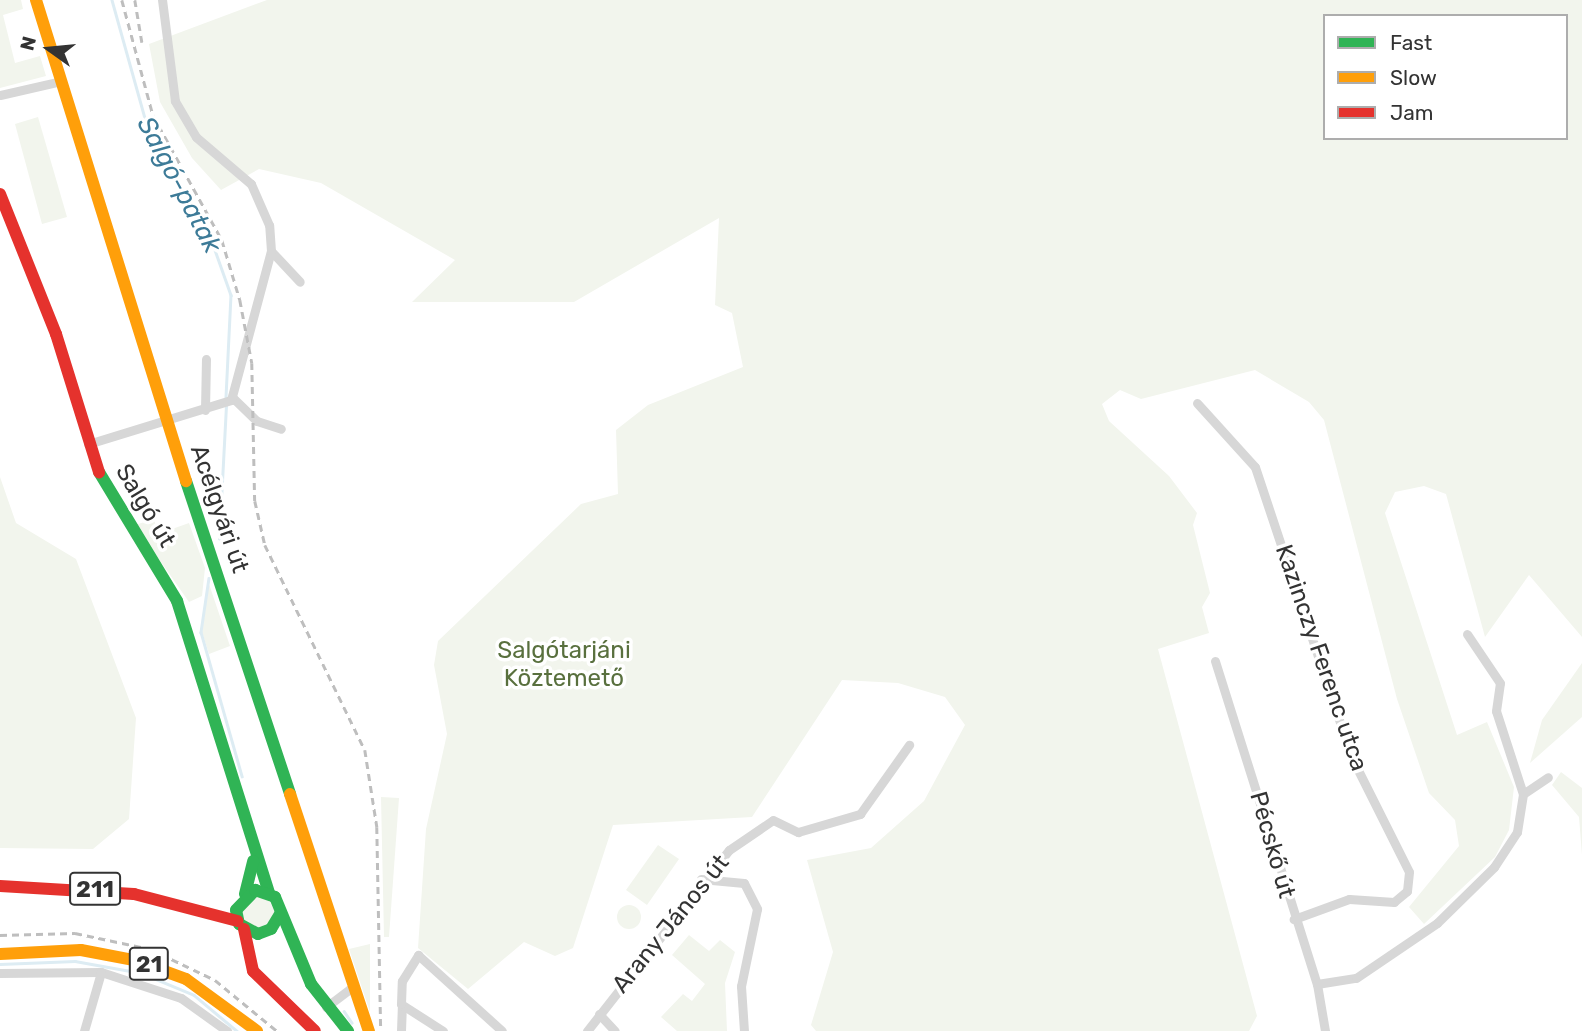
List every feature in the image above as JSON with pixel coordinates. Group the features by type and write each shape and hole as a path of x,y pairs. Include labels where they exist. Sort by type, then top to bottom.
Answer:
{"main road":[{"name":"Acélgyári út","path":"36,0 57,82 166,421 369,1031"},
{"name":"Salgó út","path":"0,194 56,334 88,444 117,509 177,601 269,892"},
{"path":"253,839 242,897 241,925 247,961 264,983 315,1031"},
{"name":"211","path":"0,886 93,889 190,904 263,933 285,943 325,1008 348,1031"},
{"name":"211","path":"190,904 269,892 304,971"},
{"path":"264,983 252,958 263,933 280,914"},
{"name":"21","path":"0,954 81,950 134,960 208,992 257,1031"}],"street":[{"path":"162,0 174,101 197,137 251,184 269,225 271,251 228,402"},
{"path":"0,95 57,82"},
{"path":"271,251 300,282"},
{"path":"205,410 206,359"},
{"path":"88,444 228,402"},
{"path":"228,402 257,421 281,429"},
{"name":"Kazinczy Ferenc utca","path":"1197,403 1255,467 1352,758 1409,877 1406,893 1394,902 1349,899 1294,919"},
{"path":"1317,984 1363,974 1453,910 1511,845 1524,793 1496,711 1497,675 1467,634"},
{"name":"Pécskő út","path":"1215,661 1294,919 1317,984 1325,1031"},
{"name":"Arany János út","path":"587,1031 701,879 721,858 773,820 798,832 860,814 909,745"},
{"path":"1524,793 1548,777"},
{"path":"721,858 733,878"},
{"path":"701,879 733,878 744,883 757,909 741,986 744,1031"},
{"path":"401,1031 401,984 415,959 502,1031"},
{"path":"84,1031 101,972"},
{"path":"0,973 101,972 181,998 227,1031"},
{"path":"325,1008 354,986"},
{"path":"402,1007 419,1010 443,1031"},
{"name":"Arany János út","path":"598,1014 615,1031"}],"green space":[{"path":"0,0 21,0 23,9 3,15 15,63 40,56 46,76 0,88"},
{"name":"Salgótarjáni Köztemető","path":"267,0 1582,0 1582,637 1529,575 1485,637 1446,494 1424,486 1395,492 1385,513 1457,735 1487,722 1514,787 1509,830 1495,857 1424,924 1409,907 1459,846 1455,820 1429,793 1397,699 1324,420 1309,402 1255,370 1141,399 1120,390 1102,404 1109,421 1169,476 1197,513 1193,525 1210,593 1202,607 1209,633 1158,649 1257,1016 1249,1031 816,1031 811,1025 833,952 807,860 871,848 924,801 965,725 945,697 898,683 842,680 752,817 613,825 573,948 555,956 524,942 468,989 418,948 426,829 447,734 434,665 438,641 581,504 618,494 616,430 648,405 743,367 732,313 715,305 719,218 574,302 412,302 455,260 321,183 259,169 221,190 192,158 160,102 149,44"},
{"path":"38,117 67,217 42,224 15,124"},
{"path":"0,477 16,523 76,559 136,718 129,819 93,849 0,848"},
{"path":"154,519 158,534 189,523 205,568 202,596 189,602 135,525"},
{"path":"209,584 230,646 209,654 202,632"},
{"path":"1582,663 1582,717 1530,763 1542,720"},
{"path":"1561,772 1582,788 1582,855 1579,817 1552,785"},
{"path":"381,797 399,798 389,937 384,937"},
{"path":"658,845 679,859 647,905 626,890"},
{"path":"262,890 279,917 250,933 238,902"},
{"path":"629,905 638,908 641,917 638,926 629,929 620,926 617,917 620,908"},
{"path":"689,935 709,951 720,940 735,952 725,983 727,1031 677,1031 661,1017 683,994 692,1001 705,984 672,955"},
{"path":"370,944 370,1012 349,949"}],"waterway":[{"name":"Salgó-patak","path":"112,0 153,147 210,236 231,295 226,397"},
{"name":"Salgó-patak","path":"219,539 226,404"},
{"name":"Salgó-patak","path":"209,578 201,632 242,776"},
{"path":"0,964 75,961 141,973 194,995 237,1031"},
{"name":"Salgó-patak","path":"344,1011 352,1023"}],"railway":[{"path":"122,0 153,115 222,240 240,300 252,363 255,501 265,545 365,750 377,827 381,1031"},
{"path":"135,0 142,42"},
{"path":"0,935 75,933 150,949 215,980 277,1031"}],"traffic: fast":[{"path":"99,472 177,601 269,892"},
{"path":"186,481 290,794"},
{"path":"245,894 253,861"},
{"path":"280,914 271,929 258,934 239,924 236,910 255,890 275,897 311,984 348,1031"}],"traffic: slow":[{"path":"36,0 186,481"},
{"path":"290,794 369,1031"},
{"path":"0,954 81,950 134,960 186,979 257,1031"}],"traffic: jam":[{"path":"0,194 56,334 99,472"},
{"path":"0,886 134,894 238,921"},
{"path":"244,929 253,971 315,1031"}]}
